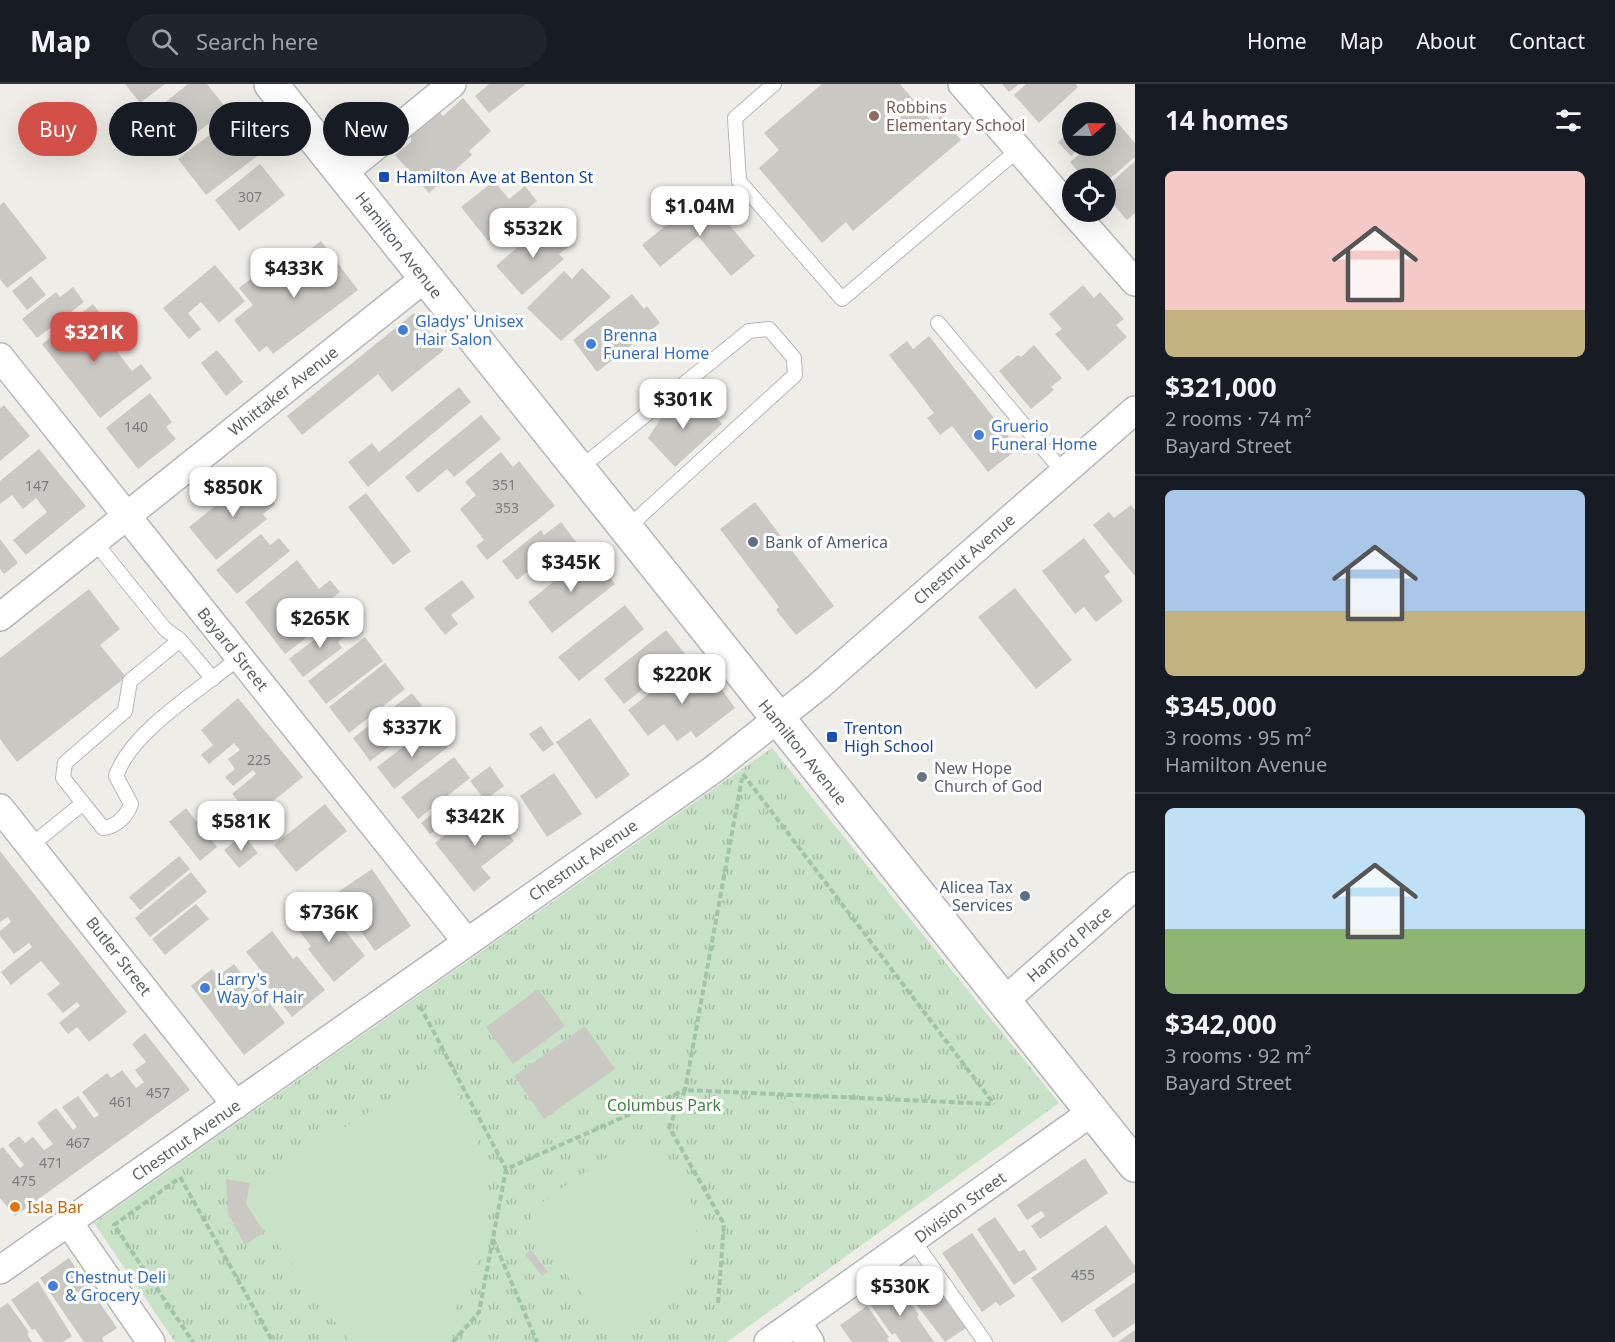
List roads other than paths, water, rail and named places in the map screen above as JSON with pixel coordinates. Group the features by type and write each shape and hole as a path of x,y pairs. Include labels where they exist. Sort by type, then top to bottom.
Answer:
{"main road":[{"name":"Hamilton Avenue","path":"271,84 777,720 1135,1165"}],"street":[{"path":"343,173 452,84"},
{"path":"962,84 1062,199"},
{"path":"1083,222 1135,282"},
{"name":"Whittaker Avenue","path":"0,617 425,278"},
{"name":"Bayard Street","path":"0,357 466,941"},
{"name":"Chestnut Avenue","path":"2,1265 69,1223 237,1106 466,941 714,769 777,720 1135,410"},
{"name":"Butler Street","path":"0,808 237,1106"},
{"name":"Hanford Place","path":"1003,1002 1135,886"},
{"name":"Division Street","path":"768,1342 804,1332 913,1240 1092,1112"},
{"path":"69,1223 151,1342"}],"lane":[{"path":"774,84 735,118 739,181 842,299 1019,150"},
{"path":"938,323 1064,472"},
{"path":"579,470 749,331 769,329 794,358 795,375 626,529"},
{"path":"94,541 165,629 180,640 213,679"},
{"path":"180,640 130,681 125,711 65,763 63,777 81,804 103,828 111,827 128,813 131,804 128,794 116,776 121,759 139,738 240,657"},
{"path":"30,846 81,804"},
{"path":"913,1240 985,1342"}],"place":[{"name":"Robbins Elementary School","path":"874,116"},
{"name":"Hamilton Ave at Benton St","path":"384,177"},
{"name":"Gladys' Unisex Hair Salon","path":"403,330"},
{"name":"Brenna Funeral Home","path":"591,344"},
{"name":"Gruerio Funeral Home","path":"979,435"},
{"name":"Bank of America","path":"753,542"},
{"name":"Trenton High School","path":"832,737"},
{"name":"New Hope Church of God","path":"922,777"},
{"name":"Alicea Tax Services","path":"1025,896"},
{"name":"Larry's Way of Hair","path":"205,988"},
{"name":"Isla Bar","path":"15,1207"},
{"name":"Chestnut Deli & Grocery","path":"53,1286"}],"park label":[{"name":"Columbus Park","path":"664,1105"}]}
